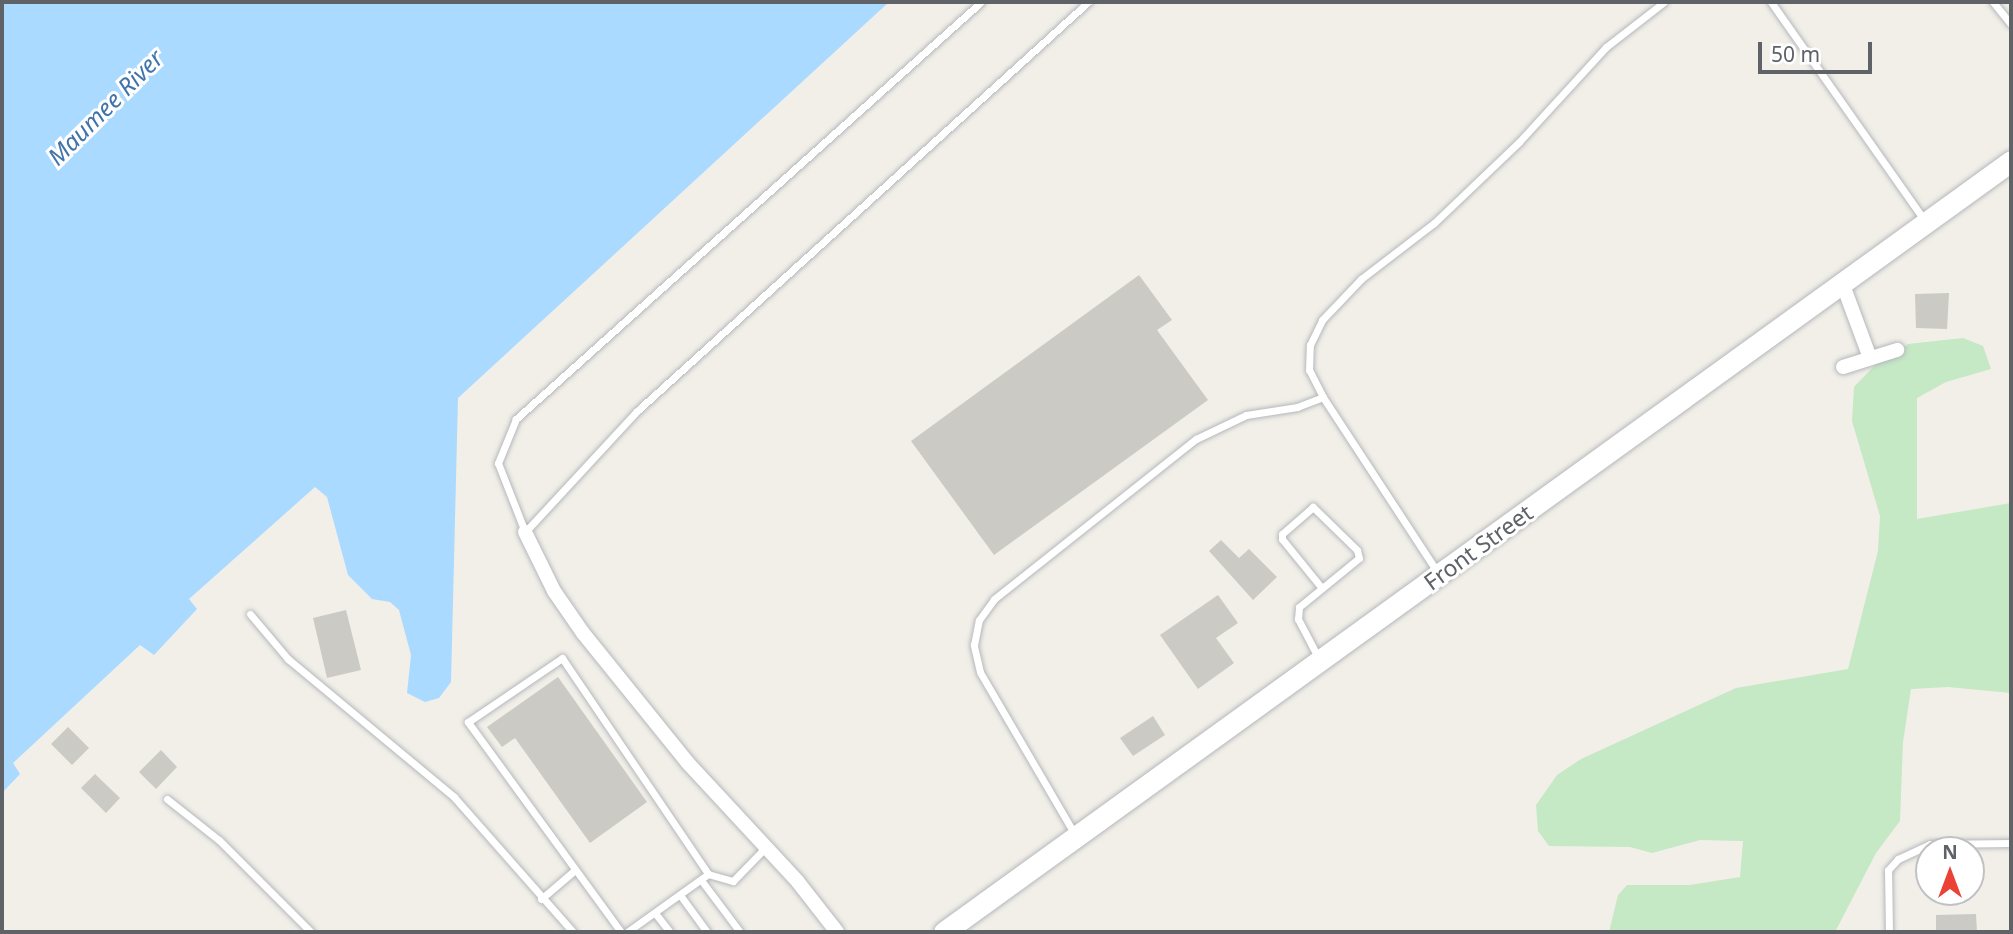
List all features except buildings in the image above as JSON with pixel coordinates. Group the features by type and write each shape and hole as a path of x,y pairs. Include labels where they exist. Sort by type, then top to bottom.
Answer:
{"street":[{"name":"Front Street","path":"944,932 1928,224 2011,161"},
{"path":"1843,285 1870,358"},
{"path":"1843,367 1897,350"},
{"path":"525,532 554,591 583,633 687,762 767,847 837,932"}],"lane":[{"path":"981,2 516,419 498,463 525,532 637,411 1088,2"},
{"path":"1439,575 1323,397 1309,370 1310,345 1322,320 1362,279 1434,223 1519,142 1606,47 1664,2"},
{"path":"1771,2 1928,224"},
{"path":"1993,2 2011,24"},
{"path":"1077,836 980,672 974,645 979,620 994,599 1196,439 1246,415 1297,407 1323,397"},
{"path":"1320,661 1298,613 1321,587 1359,558 1357,550 1313,507 1282,534 1282,539 1321,587"},
{"path":"250,614 288,659 454,797 541,899 573,932"},
{"path":"621,932 468,723 562,658 708,874 733,881 767,847"},
{"path":"167,799 219,840 311,932"},
{"path":"1889,932 1888,870 1898,859 1930,844 2011,843"},
{"path":"541,899 575,870"},
{"path":"627,932 708,874"},
{"path":"701,880 740,932"},
{"path":"680,895 707,932"},
{"path":"655,913 670,932"}],"green space":[{"path":"1963,338 1983,346 1991,369 1946,382 1917,398 1917,519 2011,503 2011,693 1948,687 1911,689 1903,742 1900,821 1876,853 1835,932 1609,932 1618,895 1627,885 1690,885 1740,877 1743,841 1700,840 1652,853 1630,847 1549,846 1538,831 1536,805 1557,775 1581,759 1736,688 1848,669 1878,551 1880,516 1852,421 1854,387 1874,366 1908,344"}],"water":[{"name":"Maumee River","path":"2,2 889,2 458,398 451,682 439,698 425,702 407,693 411,655 399,610 390,602 372,599 348,575 327,497 315,487 189,599 197,609 154,655 140,645 13,763 20,774 2,793"}]}
